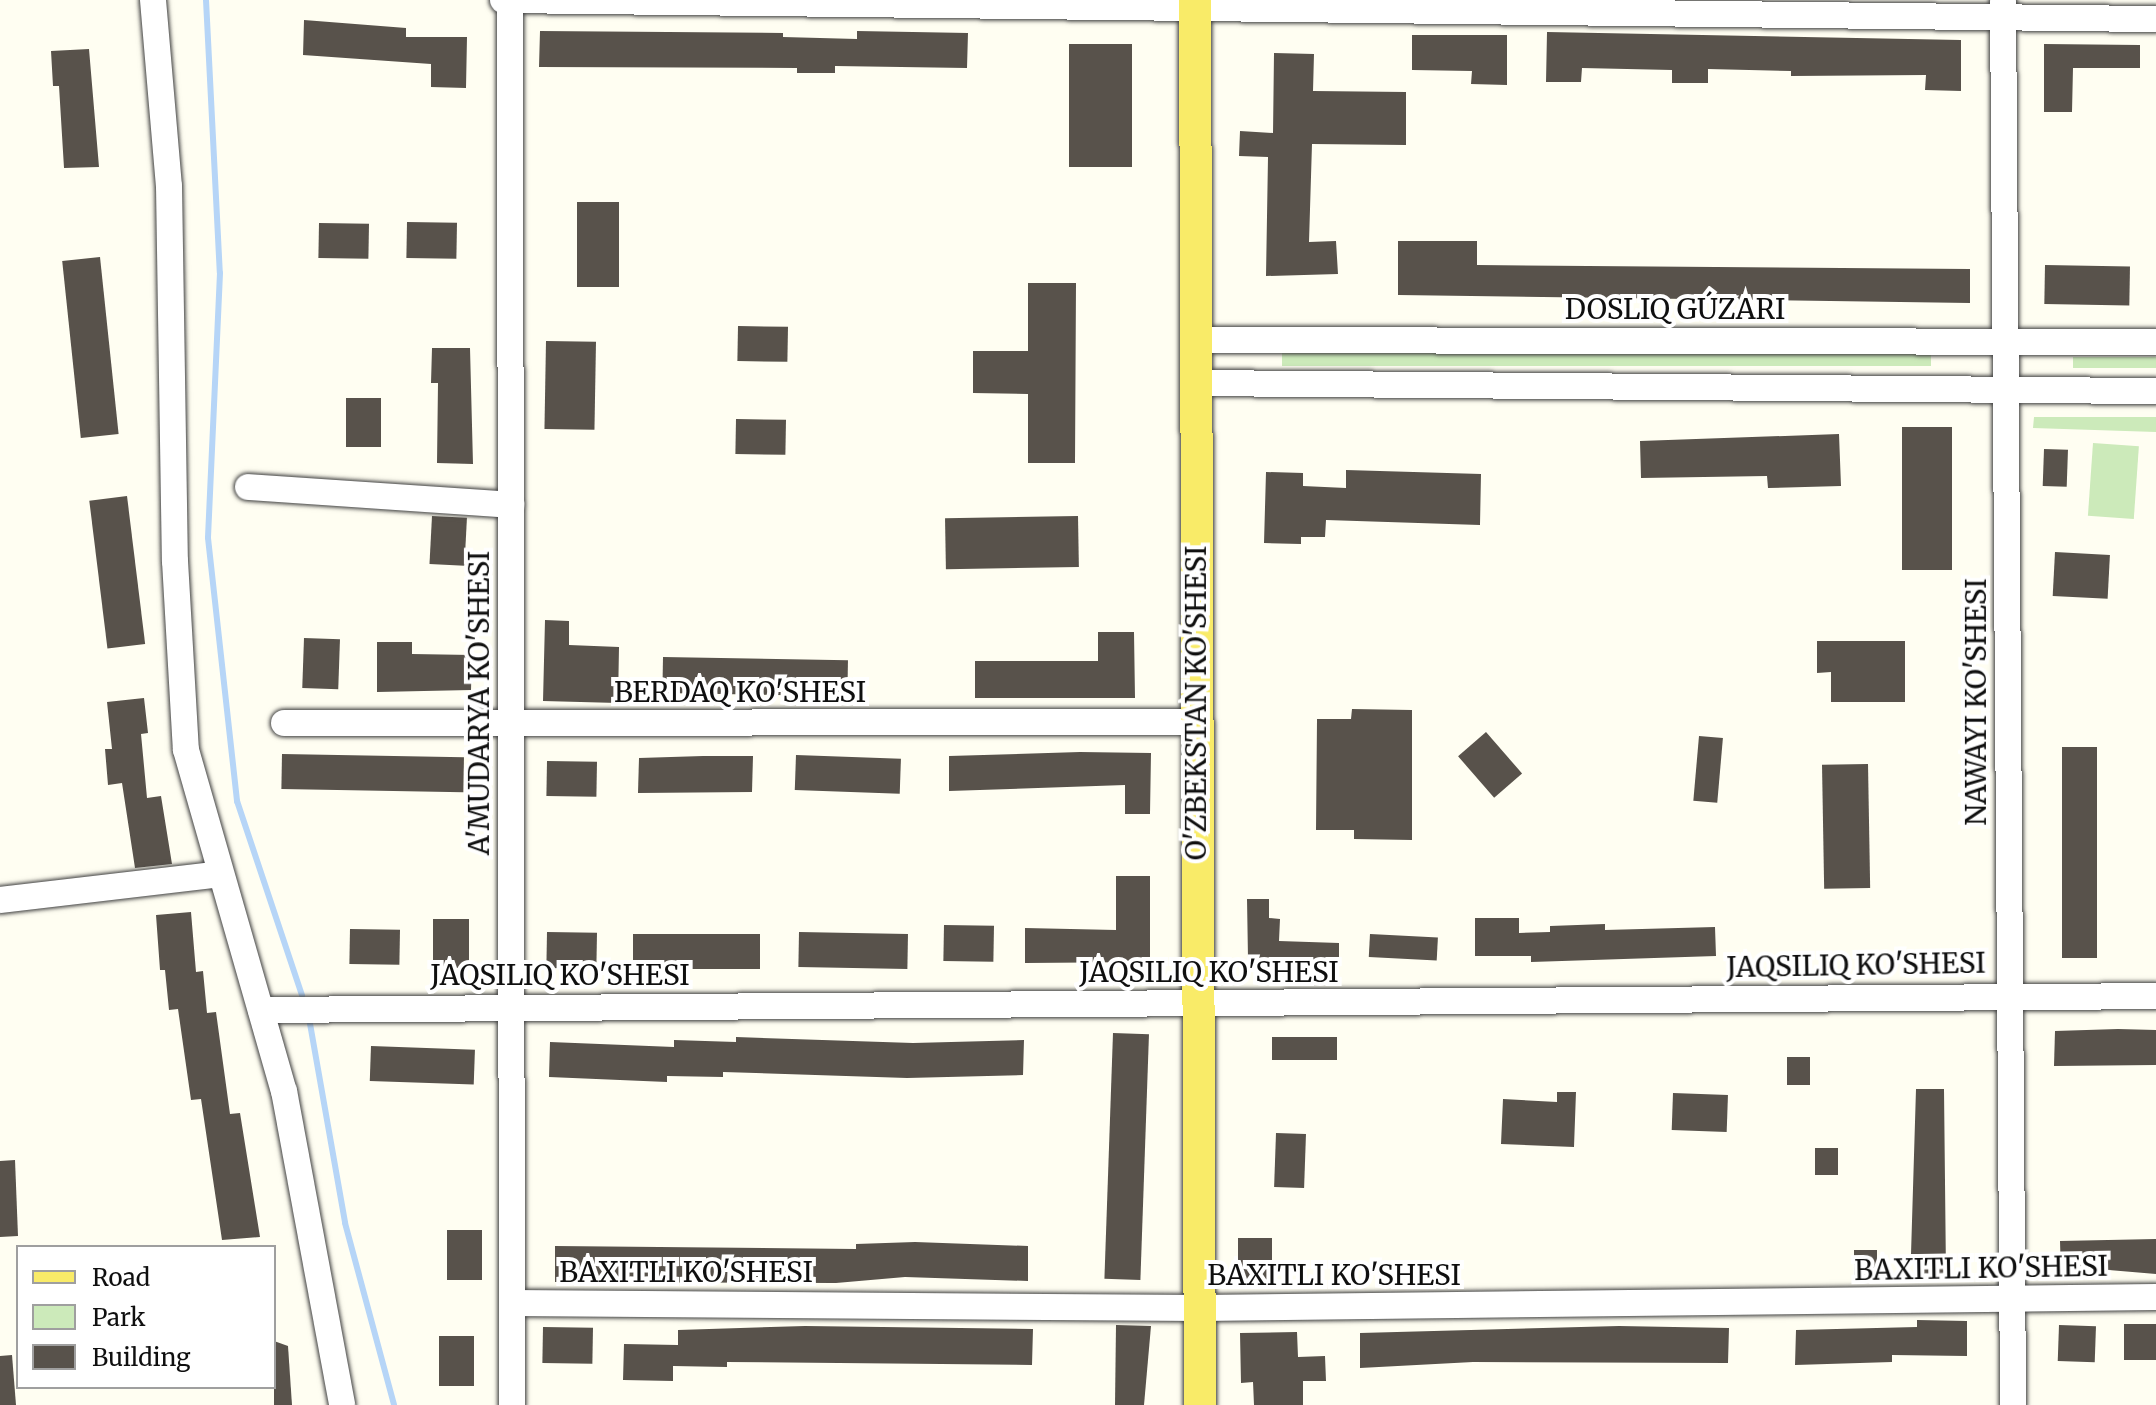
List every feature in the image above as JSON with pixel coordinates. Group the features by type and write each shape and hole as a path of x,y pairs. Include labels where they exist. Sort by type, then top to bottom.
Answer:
{"main road":[{"name":"O'ZBEKSTAN KO'SHESI","path":"1195,3 1200,1405"}],"street":[{"path":"153,0 169,186 175,561 186,750 284,1091 342,1405"},
{"path":"503,0 2004,9 2156,19"},
{"name":"A'MUDARYA KO'SHESI","path":"510,0 512,1405"},
{"name":"NAWAYI KO'SHESI","path":"2004,9 2010,389 2013,1405"},
{"path":"1194,340 2156,342"},
{"path":"1259,341 1259,384"},
{"path":"1194,383 2156,391"},
{"path":"248,487 511,505"},
{"name":"BERDAQ KO'SHESI","path":"284,723 1196,722"},
{"path":"0,900 220,874"},
{"name":"JAQSILIQ KO'SHESI","path":"261,1010 2156,996"},
{"name":"BAXITLI KO'SHESI","path":"512,1303 1201,1308 2156,1297"}],"green space":[{"path":"1282,352 1931,352 1931,366 1282,366"},
{"path":"2073,357 2156,357 2156,368 2073,368"},
{"path":"2034,417 2156,417 2156,432 2033,428"},
{"path":"2093,443 2139,446 2134,519 2088,516"}],"building":[{"path":"304,20 406,28 406,37 467,37 466,88 431,87 431,64 303,55"},
{"path":"540,31 783,33 783,37 857,39 857,31 968,33 967,68 835,66 835,73 797,73 797,68 539,67"},
{"path":"1547,32 1961,40 1961,91 1925,90 1926,75 1791,76 1791,71 1708,69 1708,83 1672,83 1672,70 1582,68 1581,82 1546,82"},
{"path":"1412,35 1507,35 1507,85 1471,84 1472,71 1412,70"},
{"path":"1069,44 1132,44 1132,167 1069,167"},
{"path":"2044,44 2140,45 2140,68 2073,68 2072,112 2044,112"},
{"path":"89,49 99,167 64,168 59,86 53,86 51,51"},
{"path":"1274,53 1314,54 1313,91 1406,92 1406,145 1312,144 1309,242 1336,241 1338,274 1266,276 1268,157 1239,156 1240,131 1273,133"},
{"path":"577,202 619,202 619,287 577,287"},
{"path":"407,222 457,223 456,259 406,258"},
{"path":"319,223 369,224 368,259 318,258"},
{"path":"1398,241 1477,241 1477,265 1970,269 1970,303 1398,295"},
{"path":"100,257 119,434 81,438 62,261"},
{"path":"2045,265 2130,266 2129,305 2044,304"},
{"path":"1028,283 1076,283 1075,463 1028,463 1028,394 973,393 973,351 1028,351"},
{"path":"738,326 788,327 787,362 737,361"},
{"path":"546,341 596,342 594,430 544,429"},
{"path":"432,348 470,348 473,464 437,463 438,383 431,383"},
{"path":"346,398 381,398 381,447 346,447"},
{"path":"736,419 786,420 785,455 735,454"},
{"path":"1902,427 1952,427 1952,570 1902,570"},
{"path":"1839,434 1841,486 1768,488 1767,476 1641,478 1640,441"},
{"path":"2044,449 2068,450 2067,487 2043,486"},
{"path":"1346,470 1481,474 1480,525 1326,520 1325,537 1301,537 1301,544 1264,543 1266,472 1303,473 1303,486 1346,488"},
{"path":"127,496 145,644 107,649 89,501"},
{"path":"432,516 467,518 464,566 429,564"},
{"path":"1078,516 1079,567 946,569 945,518"},
{"path":"2055,552 2110,555 2108,599 2053,596"},
{"path":"545,620 569,621 569,645 619,647 618,703 543,701"},
{"path":"1098,632 1134,632 1135,698 975,698 975,661 1098,661"},
{"path":"304,638 340,639 338,689 302,688"},
{"path":"1817,641 1905,641 1905,702 1831,702 1831,672 1817,673"},
{"path":"377,642 412,642 412,654 472,655 471,690 377,692"},
{"path":"663,657 848,660 847,696 662,693"},
{"path":"144,698 148,733 141,734 147,798 161,796 172,864 135,868 122,783 108,785 105,749 112,749 107,702"},
{"path":"1352,709 1412,710 1412,840 1354,839 1354,830 1316,830 1317,719 1351,719"},
{"path":"1486,732 1522,774 1494,798 1458,756"},
{"path":"1699,736 1723,738 1717,803 1693,801"},
{"path":"2062,747 2097,747 2097,958 2062,958"},
{"path":"1151,753 1150,814 1125,814 1125,785 949,791 949,756"},
{"path":"282,754 464,757 463,792 281,789"},
{"path":"796,755 901,759 900,794 795,790"},
{"path":"753,756 752,792 638,793 639,758"},
{"path":"547,761 597,762 596,797 546,796"},
{"path":"1868,764 1870,888 1824,889 1822,765"},
{"path":"1116,876 1150,876 1150,962 1025,963 1025,928 1116,930"},
{"path":"1247,899 1269,899 1269,918 1280,919 1279,941 1339,943 1339,965 1248,959"},
{"path":"191,912 196,972 203,971 207,1013 216,1012 230,1114 240,1113 260,1237 222,1240 201,1099 191,1100 178,1009 169,1010 165,970 160,970 156,915"},
{"path":"1475,918 1519,918 1519,933 1550,932 1550,926 1605,924 1605,930 1715,927 1716,956 1531,962 1531,956 1475,956"},
{"path":"433,919 469,919 469,968 433,968"},
{"path":"944,925 994,926 993,962 943,961"},
{"path":"350,929 400,930 399,965 349,964"},
{"path":"547,932 597,933 596,969 546,968"},
{"path":"799,932 908,934 907,969 798,967"},
{"path":"633,934 760,934 760,969 633,969"},
{"path":"1370,934 1438,938 1437,961 1369,957"},
{"path":"2156,1030 2156,1065 2054,1066 2055,1031"},
{"path":"1113,1033 1149,1034 1140,1280 1104,1279"},
{"path":"736,1037 913,1043 1024,1040 1023,1075 907,1078 723,1072 723,1077 667,1076 667,1082 549,1077 550,1042 674,1047 674,1040 736,1042"},
{"path":"1272,1037 1337,1037 1337,1060 1272,1060"},
{"path":"371,1046 475,1050 474,1085 370,1081"},
{"path":"1787,1057 1810,1057 1810,1085 1787,1085"},
{"path":"1916,1089 1944,1089 1946,1274 1917,1274 1917,1254 1911,1254"},
{"path":"1557,1092 1576,1092 1574,1147 1501,1144 1503,1099 1557,1102"},
{"path":"1673,1093 1728,1095 1727,1132 1672,1130"},
{"path":"1276,1133 1306,1134 1304,1188 1274,1187"},
{"path":"1815,1148 1838,1148 1838,1175 1815,1175"},
{"path":"15,1160 18,1236 0,1237 0,1161"},
{"path":"447,1230 482,1230 482,1280 447,1280"},
{"path":"1238,1238 1272,1238 1272,1281 1238,1281"},
{"path":"2156,1239 2156,1274 2097,1269 2097,1276 2061,1276 2060,1241"},
{"path":"915,1242 1028,1246 1028,1281 905,1277 836,1283 555,1282 555,1246 856,1249 856,1244"},
{"path":"1854,1250 1877,1250 1877,1278 1854,1278"},
{"path":"1917,1320 1967,1321 1967,1356 1892,1355 1892,1362 1795,1365 1796,1330 1917,1327"},
{"path":"2124,1324 2156,1324 2156,1360 2124,1360"},
{"path":"1116,1325 1151,1326 1144,1405 1115,1405"},
{"path":"2059,1325 2096,1326 2095,1362 2058,1361"},
{"path":"805,1326 1033,1329 1032,1365 727,1362 727,1367 673,1366 673,1381 623,1380 624,1344 678,1345 678,1330"},
{"path":"1619,1326 1729,1328 1728,1363 1473,1362 1360,1368 1360,1333"},
{"path":"543,1327 593,1328 592,1364 542,1363"},
{"path":"1297,1332 1298,1357 1325,1356 1326,1381 1303,1381 1303,1405 1254,1405 1253,1382 1241,1383 1240,1333"},
{"path":"439,1336 474,1336 474,1386 439,1386"},
{"path":"276,1342 288,1346 292,1405 274,1405"},
{"path":"12,1355 16,1405 0,1405 0,1356"}],"waterway":[{"path":"206,0 220,273 208,538 237,801 302,995"},
{"path":"309,1018 345,1223 394,1405"}]}
